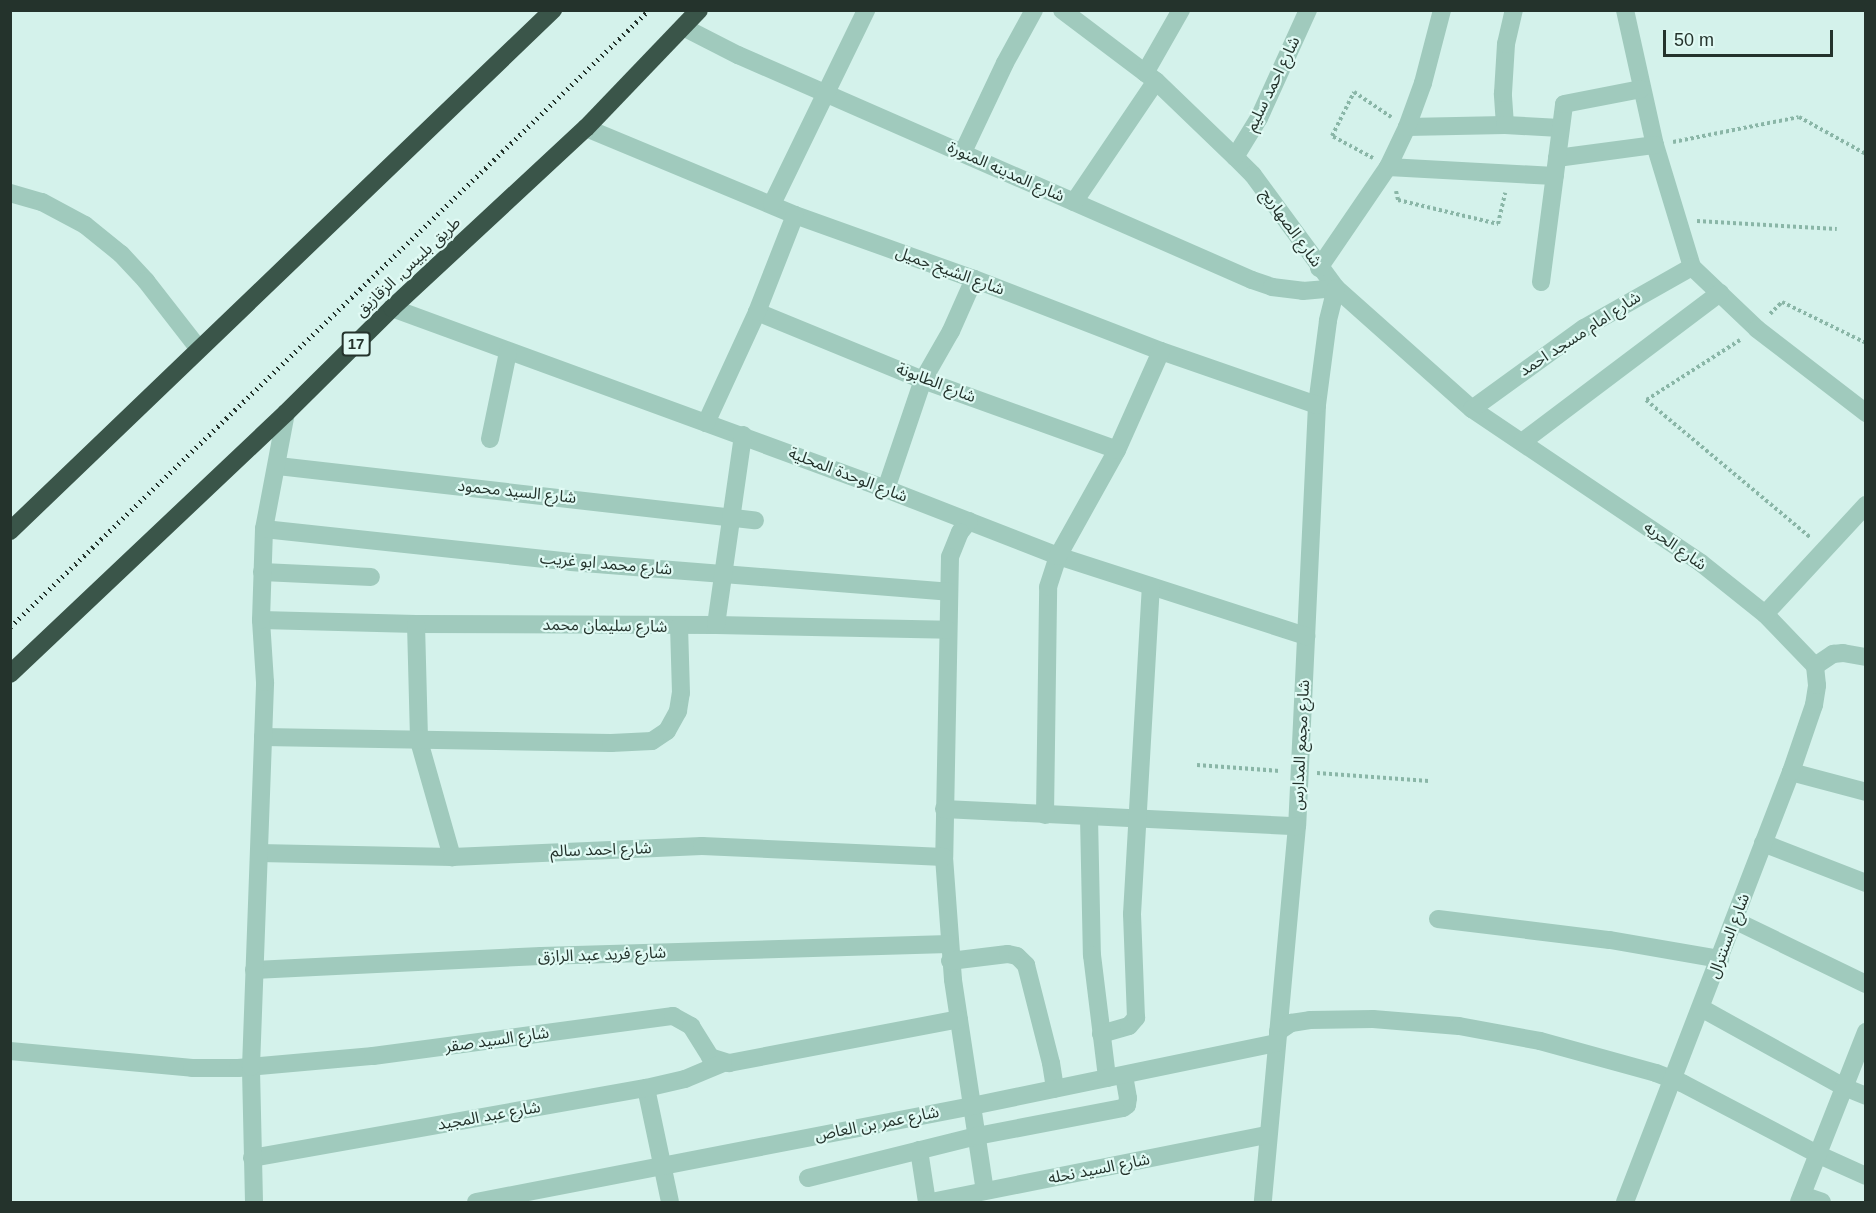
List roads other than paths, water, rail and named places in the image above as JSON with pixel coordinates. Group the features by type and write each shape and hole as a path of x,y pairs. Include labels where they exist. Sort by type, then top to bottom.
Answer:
{"highway":[{"path":"10,531 553,10"},
{"name":"طريق بلبيس, الزقازيق","path":"10,674 286,413 392,308 586,128 699,10"}],"street":[{"path":"772,204 866,10"},
{"path":"963,153 1005,63 1034,10"},
{"name":"شارع الصهاريج","path":"1062,10 1151,77 1235,157 1276,205 1319,268 1336,288 1472,409 1522,442"},
{"path":"1074,202 1151,77 1181,10"},
{"name":"شارع احمد سليم","path":"1235,157 1259,118 1308,10"},
{"path":"1319,268 1388,167 1407,127 1423,83 1442,10"},
{"path":"1505,125 1503,93 1506,44 1514,10"},
{"path":"1624,10 1654,145 1692,267 1757,329 1866,413"},
{"name":"شارع المدينه المنورة","path":"683,27 738,55 1262,284 1303,291 1336,288"},
{"path":"1541,282 1560,128 1566,102 1641,89"},
{"path":"1407,127 1505,125 1560,128"},
{"name":"شارع الشيخ جميل","path":"586,128 795,215 974,279 1161,351 1317,405"},
{"path":"1557,158 1654,145"},
{"path":"1388,167 1555,176"},
{"path":"10,194 42,202 85,225 121,254 146,281 199,349"},
{"path":"706,423 757,312 795,215"},
{"name":"شارع امام مسجد احمد","path":"1472,409 1584,328 1692,267"},
{"path":"886,489 923,380 951,331 974,279"},
{"name":"شارع مجمع المدارس","path":"1263,1203 1267,1135 1297,826 1317,405 1328,321 1336,288"},
{"path":"1522,442 1720,293"},
{"name":"شارع الوحدة المحلية","path":"392,308 508,352 743,435 1058,556 1306,636"},
{"name":"شارع الطابونة","path":"757,312 923,380 1117,450"},
{"path":"1045,815 1048,587 1058,556 1117,450 1161,351"},
{"path":"490,439 508,352"},
{"path":"254,1203 251,1067 265,682 261,620 262,572 264,529 278,466 286,413"},
{"path":"716,626 743,435"},
{"name":"شارع الحريه","path":"1522,442 1701,563 1765,614 1815,666"},
{"name":"شارع السيد محمود","path":"278,466 755,520"},
{"path":"1765,614 1865,507"},
{"path":"969,521 960,532 950,557 944,857 950,952 985,1191"},
{"name":"شارع محمد ابو غريب","path":"264,529 724,575 949,591"},
{"path":"262,572 371,577"},
{"path":"1101,1034 1129,1026 1136,1018 1132,914 1151,587"},
{"name":"شارع سليمان محمد","path":"261,620 948,630"},
{"path":"416,624 419,741 452,857"},
{"path":"263,737 611,743 652,741 667,731 678,711 681,693 679,627"},
{"path":"1815,666 1833,654 1843,653 1866,657"},
{"name":"شارع السنترال","path":"1628,1202 1791,772 1814,705 1817,685 1815,666"},
{"path":"1791,772 1866,792"},
{"path":"944,809 1297,826"},
{"path":"808,1178 977,1136 1123,1108 1127,1105 1128,1098 1116,1077 1101,1034 1092,955 1089,817"},
{"path":"1763,843 1866,883"},
{"name":"شارع احمد سالم","path":"259,853 452,857 702,846 944,857"},
{"path":"1438,919 1610,940 1720,959"},
{"path":"1736,921 1866,984"},
{"name":"شارع فريد عبد الرازق","path":"254,970 541,956 950,952 1008,954 1017,956 1026,965 1051,1063 1055,1089"},
{"path":"1701,1008 1844,1087 1866,1096"},
{"name":"شارع السيد صقر","path":"10,1051 192,1068 251,1067 373,1056 673,1016 691,1026 710,1057 723,1063"},
{"path":"723,1063 959,1019"},
{"name":"شارع عمر بن العاص","path":"476,1203 1116,1077 1278,1037 1291,1023 1336,1019 1459,1026 1540,1041 1673,1080 1817,1154 1866,1176"},
{"path":"1822,1203 1801,1199 1866,1032"},
{"name":"شارع عبد المجيد","path":"252,1158 646,1088 685,1079 723,1063"},
{"path":"646,1088 670,1203"},
{"name":"شارع السيد نحله","path":"929,1203 1267,1135"},
{"path":"919,1150 929,1203"}],"railway":[{"path":"10,627 649,10"}]}
